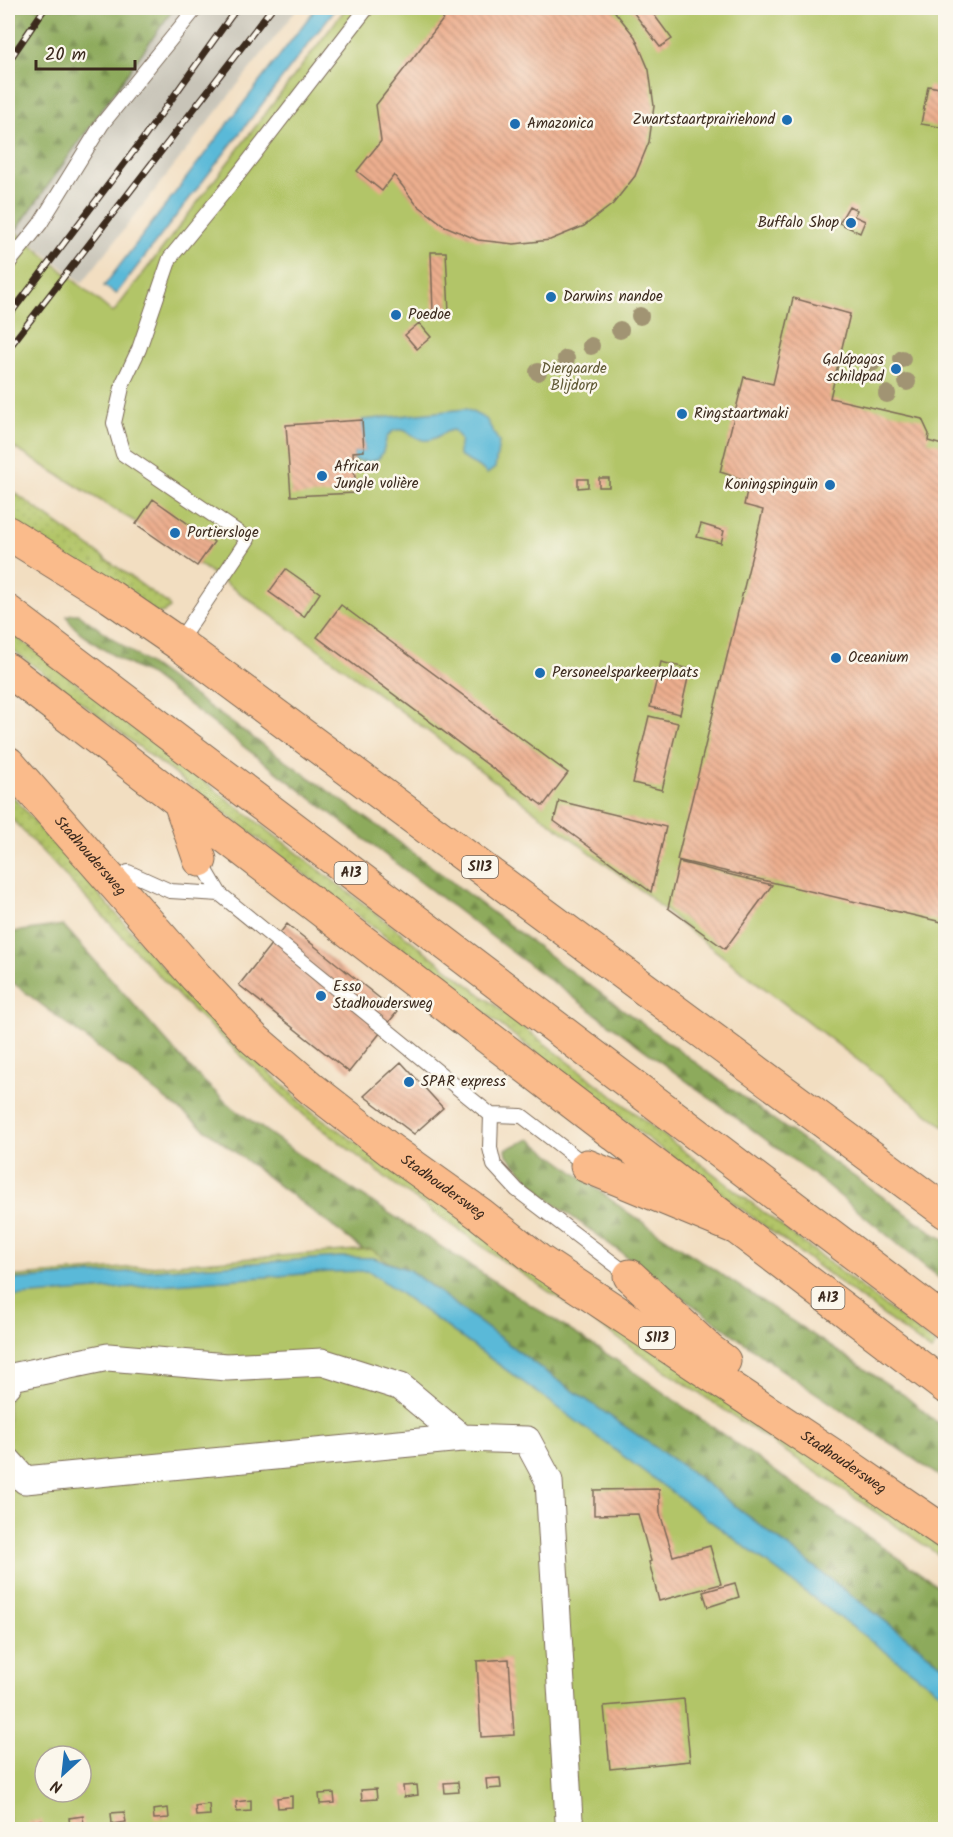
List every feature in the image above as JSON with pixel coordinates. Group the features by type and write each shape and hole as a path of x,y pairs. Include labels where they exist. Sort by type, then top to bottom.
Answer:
{"main road":[{"name":"S113","path":"8,532 93,585 178,643 945,1212"},
{"name":"A13","path":"8,612 945,1323"},
{"name":"A13","path":"8,670 945,1387"},
{"name":"Stadhoudersweg","path":"8,763 196,977 253,1038 312,1089 538,1260 837,1458 945,1533"},
{"path":"180,802 200,861"},
{"path":"79,842 128,872"},
{"name":"A13","path":"587,1166 737,1228"},
{"path":"630,1276 709,1350 791,1412 837,1458"}],"street":[{"path":"8,1385 12,1377 108,1357 227,1367 322,1362 401,1387 462,1438"},
{"path":"8,1461 25,1480 462,1438 527,1440 549,1481 557,1641 569,1820 572,1830"}],"lane":[{"path":"9,264 40,224 102,124 196,8"},
{"path":"178,643 248,539 123,454 114,423 123,383 139,349 170,258 234,180 367,8"},
{"path":"200,861 220,894 491,1115 522,1116 587,1166"},
{"path":"128,872 170,891 220,894"},
{"path":"491,1115 490,1148 495,1165 517,1190 630,1276"}],"shaded area":[{"path":"8,8 298,8 82,283 8,224"}],"green space":[{"path":"8,8 174,8 12,236 8,232"},
{"name":"Diergaarde Blijdorp","path":"346,8 945,8 945,1127 682,925 647,895 310,643 165,540 8,444 8,225 113,313"},
{"path":"8,488 168,604 170,608 154,614 8,522"},
{"path":"78,614 375,824 562,965 945,1241 945,1283 823,1182 512,952 150,675 117,658 80,632 67,616"},
{"path":"8,630 936,1345 931,1351 647,1138 8,646"},
{"path":"8,791 191,999 310,1110 499,1244 945,1545 945,1559 490,1252 397,1186 305,1116 182,1000 8,815"},
{"path":"63,925 193,1071 229,1105 310,1162 630,1369 945,1591 945,1667 688,1470 546,1372 409,1270 374,1258 8,979 8,945 14,932"},
{"path":"530,1139 630,1214 904,1395 945,1429 945,1480 779,1368 545,1197 507,1155 506,1149"},
{"path":"371,1249 945,1683 945,1829 8,1830 8,1277"}],"water":[{"path":"316,8 336,8 116,294 104,286"},
{"path":"466,409 486,419 499,442 495,468 487,474 481,468 459,456 460,440 453,430 435,438 423,440 404,430 397,430 390,433 381,456 376,460 368,462 354,460 353,452 364,451 362,420"},
{"path":"340,1257 374,1258 409,1270 546,1372 688,1470 945,1667 945,1696 552,1403 369,1271 329,1272 8,1297 8,1280"}],"building":[{"name":"Amazonica","path":"452,8 612,8 635,37 649,70 654,106 649,142 635,176 613,204 584,226 550,240 514,244 478,240 445,226 416,204 394,175 382,191 357,171 381,141 376,105"},
{"path":"630,8 649,8 672,39 660,47"},
{"path":"928,86 946,89 946,128 921,124"},
{"path":"849,206 857,210 854,216 865,221 860,233 839,223"},
{"path":"431,252 446,252 449,312 433,313"},
{"name":"Oceanium","path":"793,298 850,314 830,398 922,419 929,434 928,441 946,446 946,923 677,860 763,510 744,505 749,481 720,472 744,377 773,384"},
{"path":"419,323 431,337 417,349 405,335"},
{"name":"African Jungle volière","path":"362,420 364,451 353,452 356,493 291,496 286,425"},
{"path":"599,478 609,478 609,487 599,487"},
{"path":"578,479 588,479 588,487 578,488"},
{"name":"Portiersloge","path":"153,499 214,542 197,566 136,524"},
{"path":"701,524 724,531 721,543 697,537"},
{"path":"286,569 320,593 304,617 269,592"},
{"path":"341,605 568,773 543,806 317,637"},
{"path":"661,662 690,669 680,714 650,707"},
{"path":"649,716 678,723 662,790 633,783"},
{"path":"559,801 666,827 651,892 554,821"},
{"path":"679,862 772,885 725,949 668,908"},
{"path":"287,924 397,1012 349,1072 239,985"},
{"path":"401,1062 443,1108 414,1134 364,1096"},
{"path":"659,1489 660,1513 673,1556 710,1546 721,1584 659,1601 638,1514 594,1515 594,1490"},
{"path":"735,1583 739,1597 708,1607 703,1592"},
{"path":"509,1659 514,1735 481,1737 477,1661"},
{"path":"684,1699 690,1761 610,1769 604,1706"},
{"path":"500,1778 501,1788 487,1789 486,1779"},
{"path":"458,1782 459,1792 445,1793 444,1783"},
{"path":"417,1785 418,1795 404,1797 403,1786"},
{"path":"376,1789 377,1799 362,1800 361,1790"},
{"path":"334,1793 335,1803 320,1804 319,1794"},
{"path":"292,1796 292,1807 278,1808 277,1798"},
{"path":"251,1800 251,1811 237,1812 236,1802"},
{"path":"209,1804 210,1815 196,1816 195,1806"},
{"path":"168,1808 169,1818 154,1819 153,1810"},
{"path":"124,1812 126,1822 112,1824 111,1813"},
{"path":"83,1816 84,1826 70,1827 69,1818"},
{"path":"42,1820 43,1830 29,1830 28,1822"}],"railway":[{"path":"8,62 45,8"},
{"path":"8,317 143,139 237,8"},
{"path":"8,349 272,8"}],"place":[{"name":"Zwartstaartprairiehond","path":"787,120"},
{"name":"Amazonica","path":"515,124"},
{"name":"Buffalo Shop","path":"851,223"},
{"name":"Darwins nandoe","path":"551,297"},
{"name":"Poedoe","path":"396,315"},
{"name":"Galápagos schildpad","path":"896,369"},
{"name":"Ringstaartmaki","path":"682,414"},
{"name":"African Jungle volière","path":"322,476"},
{"name":"Koningspinguïn","path":"830,485"},
{"name":"Portiersloge","path":"175,533"},
{"name":"Oceanium","path":"836,658"},
{"name":"Personeelsparkeerplaats","path":"540,673"},
{"name":"Esso Stadhoudersweg","path":"321,996"},
{"name":"SPAR express","path":"409,1082"}]}
